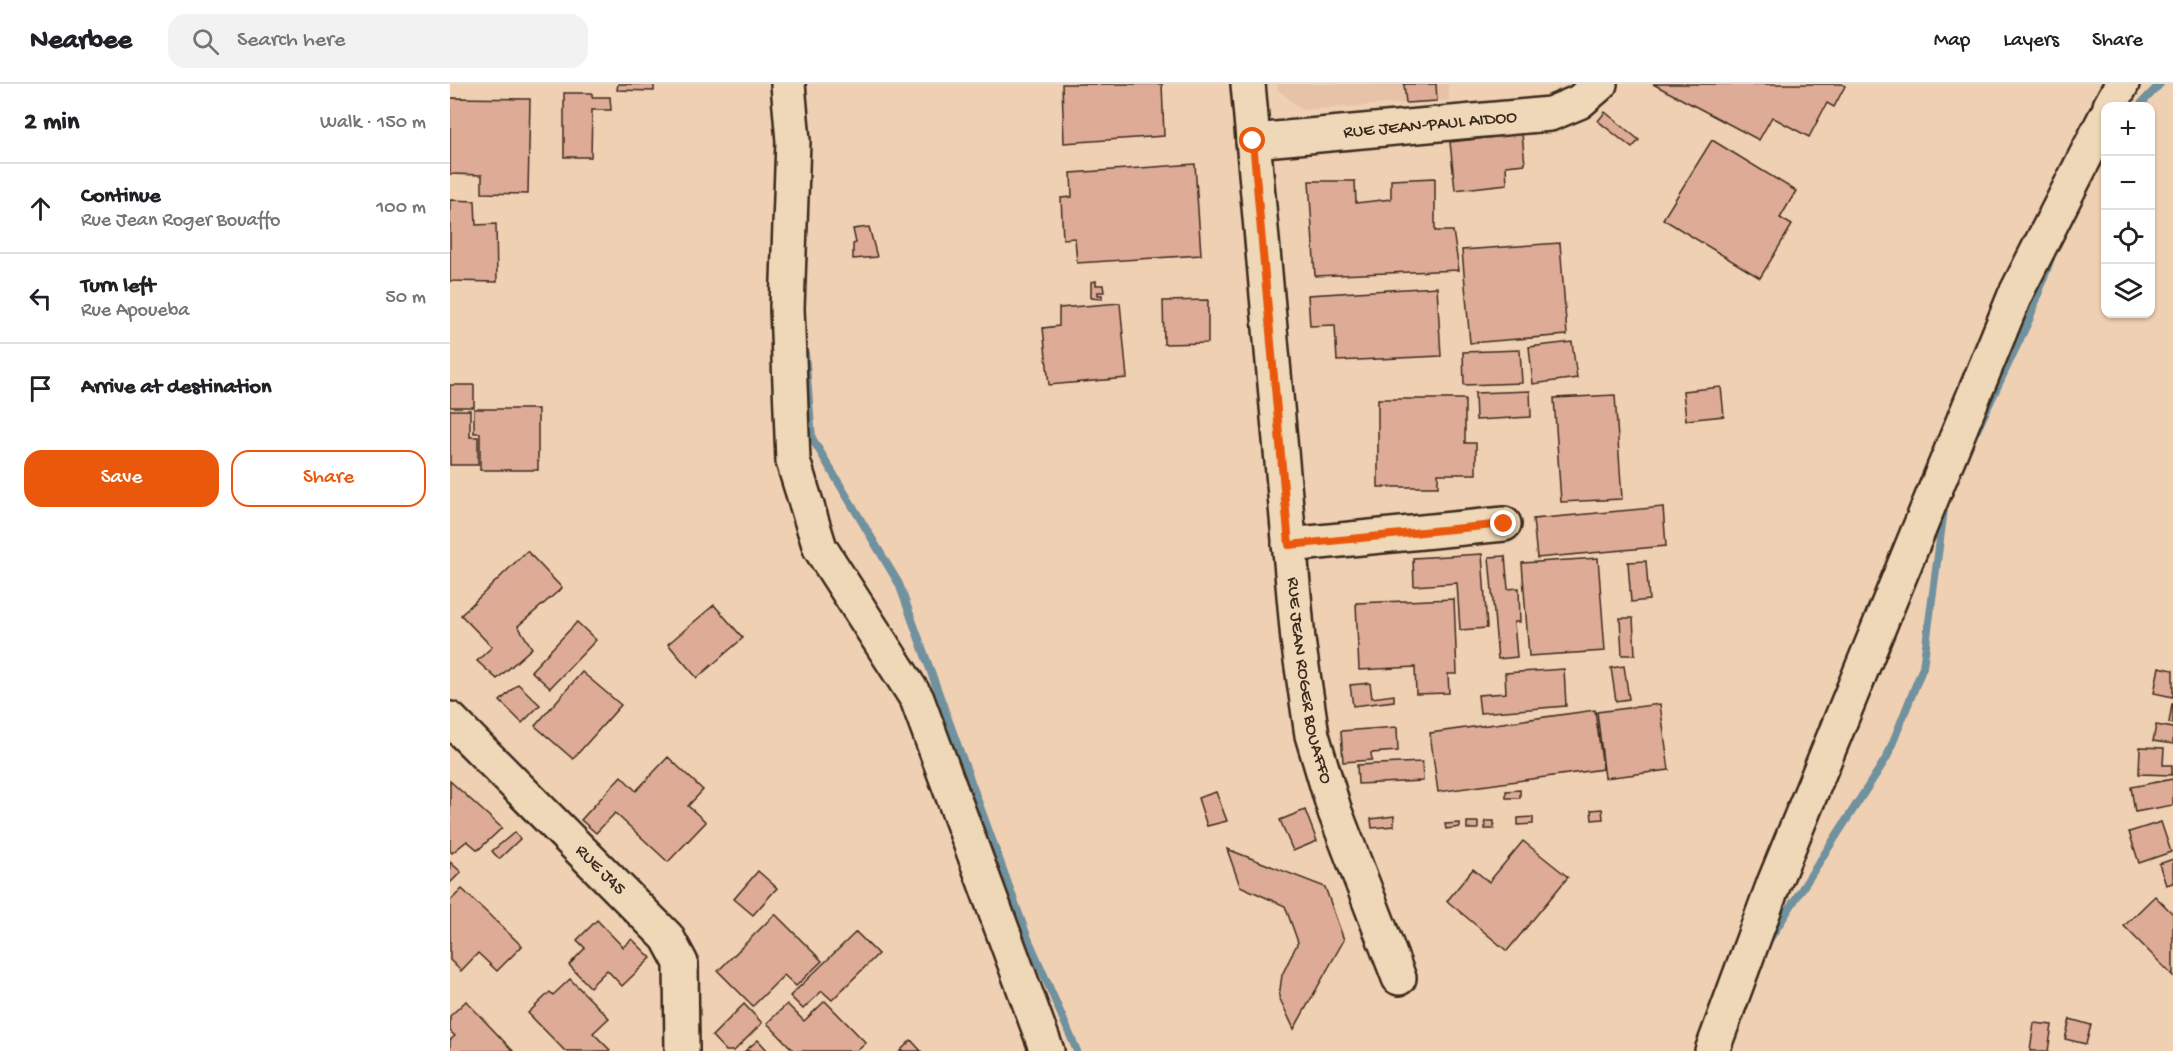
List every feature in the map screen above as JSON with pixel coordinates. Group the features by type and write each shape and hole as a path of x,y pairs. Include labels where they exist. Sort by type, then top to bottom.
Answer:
{"street":[{"path":"788,84 793,141 788,308 793,460 820,548 917,699 1047,1051"},
{"name":"RUE JEAN ROGER BOUAFFO","path":"1248,84 1298,640 1312,735 1335,812 1399,978"},
{"name":"RUE JEAN-PAUL AIDOO","path":"1253,141 1550,114 1580,102 1600,84"},
{"path":"2112,102 2122,84"},
{"path":"1712,1051 1774,883 2015,296 2101,126"},
{"path":"1289,545 1504,524"},
{"name":"RUE J45","path":"450,719 667,937 681,963 682,1051"}],"shaded area":[{"path":"1277,84 1448,84 1449,100 1302,110 1277,89"}],"building":[{"path":"618,84 654,84 654,91 617,90"},
{"path":"1062,84 1162,84 1164,136 1064,143"},
{"path":"1404,84 1436,84 1437,101 1406,103"},
{"path":"1653,84 1842,84 1845,86 1834,107 1827,103 1809,137 1772,117 1759,140"},
{"path":"564,93 592,93 592,97 610,97 611,110 592,110 591,157 564,157"},
{"path":"450,98 530,99 528,194 482,193 482,175 450,174"},
{"path":"1605,112 1639,140 1632,148 1598,121"},
{"path":"1522,134 1525,164 1506,166 1507,184 1455,190 1450,142"},
{"path":"1712,140 1796,191 1780,218 1792,225 1760,278 1663,219"},
{"path":"1195,164 1201,255 1077,263 1075,238 1063,239 1061,198 1072,197 1071,173"},
{"path":"1435,178 1435,231 1453,231 1459,270 1315,276 1309,181 1355,181 1356,203 1391,199 1391,180"},
{"path":"450,200 475,201 476,225 496,224 497,282 450,281"},
{"path":"869,227 877,257 853,259 853,244 856,243 853,229"},
{"path":"1560,243 1567,335 1470,343 1462,250"},
{"path":"1096,281 1096,285 1103,285 1104,292 1098,292 1098,295 1102,295 1102,299 1091,298 1091,282"},
{"path":"1437,287 1441,356 1337,361 1335,325 1310,326 1308,295"},
{"path":"1208,300 1208,343 1164,344 1163,301"},
{"path":"1120,303 1127,378 1049,385 1043,328 1059,326 1059,308"},
{"path":"1572,342 1577,378 1533,384 1529,347"},
{"path":"1520,350 1522,383 1464,385 1463,352"},
{"path":"450,385 474,385 474,407 450,407"},
{"path":"1721,387 1724,416 1686,420 1683,391"},
{"path":"1530,391 1531,417 1476,420 1475,393"},
{"path":"1615,395 1622,499 1561,502 1554,398"},
{"path":"1378,399 1465,399 1465,443 1476,443 1476,474 1438,474 1438,487 1378,487"},
{"path":"474,409 538,409 538,470 480,470 480,433 474,433"},
{"path":"450,410 470,410 470,437 478,437 478,465 450,465"},
{"path":"1663,507 1666,546 1537,558 1533,519"},
{"path":"527,551 562,588 518,626 532,648 497,679 477,661 492,647 461,615"},
{"path":"1482,554 1487,628 1460,630 1457,583 1414,586 1413,558"},
{"path":"1505,556 1508,589 1519,588 1520,622 1514,622 1517,657 1498,659 1489,557"},
{"path":"1598,558 1605,651 1529,656 1522,563"},
{"path":"1646,561 1649,600 1631,602 1628,562"},
{"path":"1454,599 1457,674 1448,674 1449,693 1416,694 1415,667 1359,670 1356,603"},
{"path":"714,605 743,638 697,678 668,644"},
{"path":"1620,618 1633,618 1635,655 1622,655"},
{"path":"577,622 596,640 550,688 531,671"},
{"path":"1624,666 1629,699 1616,701 1611,668"},
{"path":"2159,667 2173,670 2173,697 2154,693"},
{"path":"1564,669 1566,706 1480,713 1478,695 1506,693 1505,673"},
{"path":"582,672 621,705 573,759 535,726"},
{"path":"1370,683 1372,698 1394,695 1394,701 1353,706 1350,685"},
{"path":"518,684 540,705 522,723 500,701"},
{"path":"1660,704 1669,770 1605,778 1597,712"},
{"path":"2173,704 2173,724 2169,723"},
{"path":"1595,710 1603,769 1438,792 1430,733"},
{"path":"2156,725 2173,728 2173,744 2153,741"},
{"path":"1397,727 1398,751 1371,753 1372,760 1343,762 1341,731"},
{"path":"2140,747 2164,748 2163,765 2172,765 2172,775 2139,774"},
{"path":"668,757 703,790 688,806 706,822 668,862 615,813 596,833 581,820 621,776 636,791"},
{"path":"1422,762 1423,781 1358,784 1357,765"},
{"path":"2173,779 2173,805 2135,812 2131,787"},
{"path":"450,781 502,828 478,850 467,841 452,853 450,851"},
{"path":"1520,790 1520,798 1506,798 1506,791"},
{"path":"1216,792 1227,821 1207,826 1198,798"},
{"path":"1602,809 1603,819 1592,820 1591,810"},
{"path":"1305,810 1317,841 1293,851 1280,820"},
{"path":"1394,816 1394,826 1372,828 1371,819"},
{"path":"1533,817 1533,824 1518,825 1518,818"},
{"path":"1485,821 1494,821 1494,829 1485,829"},
{"path":"1467,822 1478,822 1478,829 1467,829"},
{"path":"2161,822 2171,852 2139,863 2129,832"},
{"path":"1460,823 1460,827 1446,829 1445,824"},
{"path":"515,832 520,839 499,859 492,851"},
{"path":"1523,841 1568,877 1507,951 1447,901 1473,869 1489,882"},
{"path":"1227,849 1325,887 1344,940 1294,1029 1279,997 1282,975 1298,942 1285,906 1240,886"},
{"path":"2173,859 2173,883 2166,885 2159,864"},
{"path":"450,862 461,872 450,883"},
{"path":"758,871 777,888 753,915 734,899"},
{"path":"462,889 522,946 497,971 478,953 461,971 450,960 450,901"},
{"path":"2155,896 2173,914 2173,976 2124,926"},
{"path":"775,914 822,961 796,986 784,975 753,1006 718,971"},
{"path":"597,920 623,947 632,939 651,958 622,986 607,970 590,987 569,965 585,948 577,940"},
{"path":"856,932 878,954 832,1000 822,991 803,1009 790,996"},
{"path":"570,979 609,1018 593,1033 609,1051 565,1051 528,1013 550,992 553,995"},
{"path":"466,1001 513,1051 450,1051 450,1040 455,1036 450,1031 450,1016"},
{"path":"825,1001 866,1043 857,1051 794,1051 767,1023 787,1004 804,1021"},
{"path":"744,1004 762,1023 734,1051 726,1051 712,1036"},
{"path":"2070,1019 2091,1025 2086,1044 2065,1039"},
{"path":"2034,1023 2052,1025 2048,1051 2030,1051"},
{"path":"758,1040 768,1051 745,1051"},
{"path":"911,1040 921,1051 900,1051"}],"waterway":[{"path":"2143,102 2160,84"},
{"path":"1977,430 2029,320 2051,258"},
{"path":"805,353 812,438 899,584 1027,936 1077,1051"},
{"path":"1767,943 1887,757 1923,667 1945,502"}],"route":[{"path":"1253,141 1289,545 1504,524"}]}
